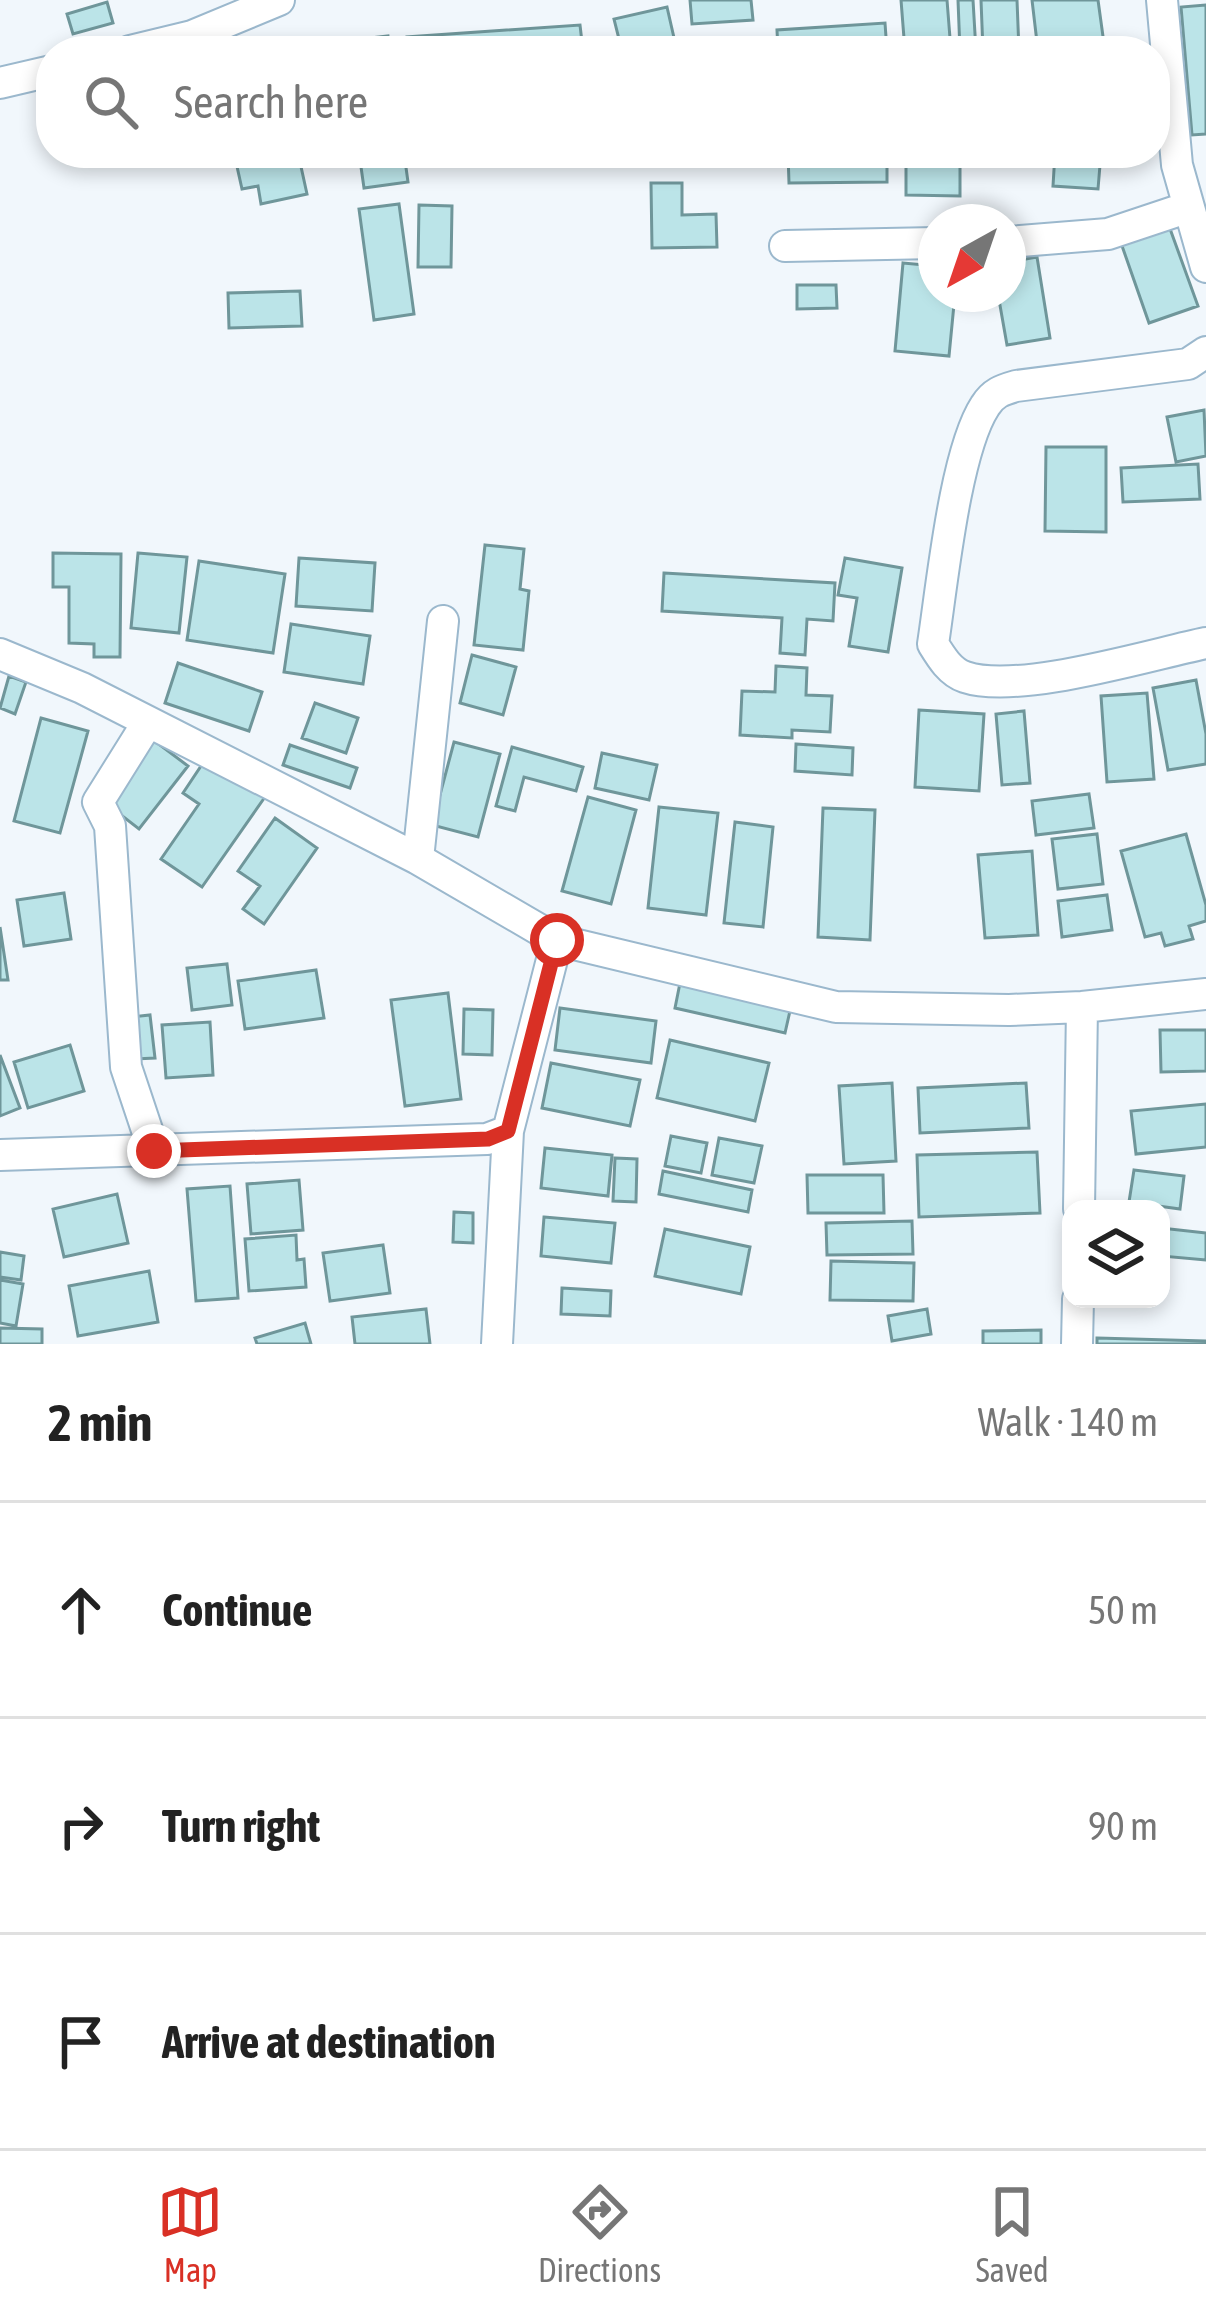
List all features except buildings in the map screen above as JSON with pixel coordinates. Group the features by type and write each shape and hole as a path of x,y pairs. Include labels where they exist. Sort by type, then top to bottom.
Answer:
{"street":[{"path":"192,36 279,0"},
{"path":"1162,0 1165,36"},
{"path":"0,83 36,74"},
{"path":"1170,88 1177,165 1206,267"},
{"path":"1026,241 1108,234 1186,208"},
{"path":"785,246 918,243"},
{"path":"1206,352 1188,364 997,392 984,406 969,442 933,644 945,663 964,677 1022,681 1206,643"},
{"path":"418,859 443,621"},
{"path":"0,654 82,688 418,859 557,940 836,1006 1082,1007 1206,994"},
{"path":"148,722 98,802 110,826 126,1067 154,1151"},
{"path":"497,1344 508,1131 557,940"},
{"path":"1079,1200 1082,1007"},
{"path":"0,1155 488,1139 508,1131"},
{"path":"1077,1344 1078,1308"}],"route":[{"path":"154,1151 488,1139 508,1131 557,940"}]}
